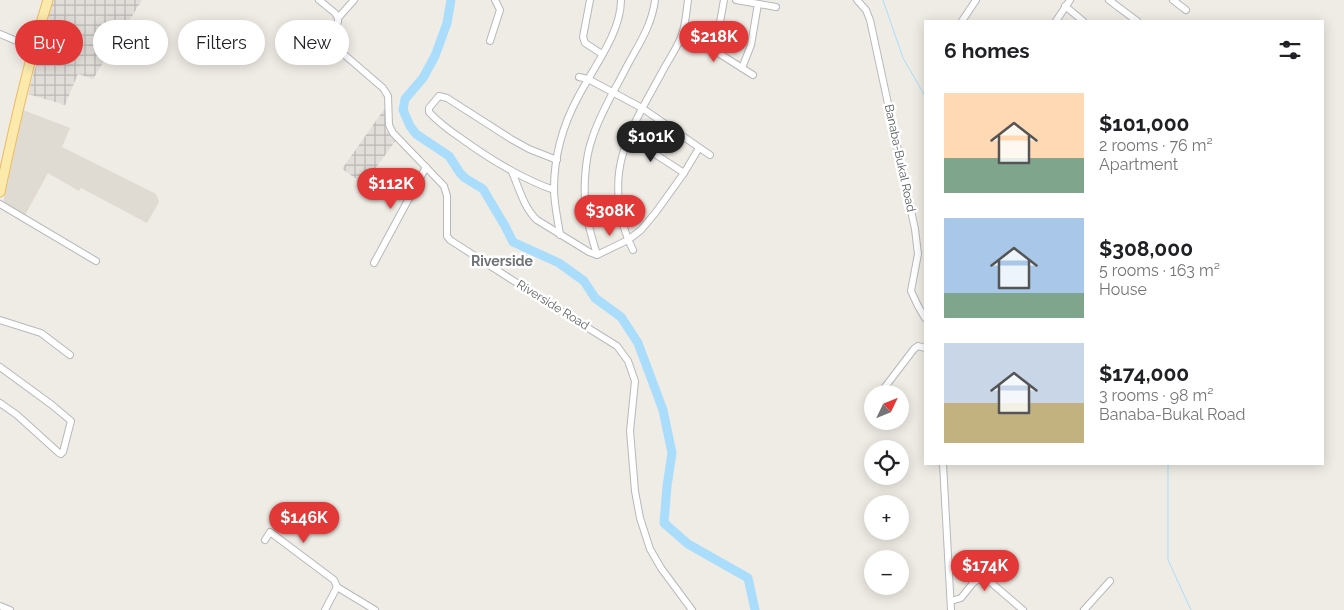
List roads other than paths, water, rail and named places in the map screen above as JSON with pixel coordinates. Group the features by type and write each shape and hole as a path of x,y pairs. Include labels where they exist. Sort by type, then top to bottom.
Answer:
{"main road":[{"path":"42,20 48,0"},
{"path":"0,192 29,65"}],"street":[{"path":"318,0 335,12 338,18 354,0"},
{"path":"490,41 500,10 495,0"},
{"path":"590,0 583,37 585,43 602,54"},
{"path":"560,235 554,190 557,160 565,127 577,98 618,21 621,0"},
{"path":"597,255 590,233 586,210 587,161 591,140 613,92 650,25 655,0"},
{"path":"633,250 621,217 619,174 622,156 642,108 681,38 688,0"},
{"path":"712,48 722,16 724,0"},
{"path":"736,0 776,7"},
{"name":"Banaba-Bukal Road","path":"857,0 866,10 870,20 882,70 915,229 918,254 911,291 924,316"},
{"path":"963,20 976,0"},
{"path":"1057,20 1070,0"},
{"path":"1109,0 1136,20"},
{"path":"1173,0 1186,10"},
{"path":"742,68 751,45 758,4"},
{"path":"1065,6 1083,20"},
{"name":"Riverside Road","path":"338,18 338,22 330,35 332,44 383,88 388,96 389,125 393,133 444,186 447,196 447,236 450,240 617,346 628,361 635,381 630,431 635,491 640,518 650,550 692,610"},
{"path":"0,34 15,40"},
{"path":"681,38 712,48 753,75"},
{"path":"579,77 588,79 642,108 710,155"},
{"path":"554,190 512,172 488,158 436,120 429,112 429,108 439,96 447,98 511,139 529,149 557,160"},
{"path":"630,136 684,172"},
{"path":"512,172 531,215 560,235 597,255 628,240 640,230 656,212 699,148"},
{"path":"374,263 426,167"},
{"path":"0,204 96,261"},
{"path":"0,320 41,333 70,355"},
{"path":"887,385 914,349 918,346 924,348"},
{"path":"0,367 52,404 71,421 62,454 0,403"},
{"path":"943,465 951,610"},
{"path":"265,540 270,532 334,580 337,587 375,610"},
{"path":"951,601 961,598 973,582 979,579 988,580 1023,610"},
{"path":"1084,610 1110,581"},
{"path":"325,610 337,587"},
{"path":"0,606 10,610"}],"waterway":[{"path":"451,0 447,23 435,56 423,78 405,99 403,110 410,126 416,134 449,156 465,178 483,189 513,242 559,263 584,281 595,298 621,317 638,343 663,410 672,453 664,523 688,544 748,578 755,610"},
{"path":"883,0 903,58 924,94"},
{"path":"1168,465 1168,560 1191,610"}],"district":[{"name":"Riverside","path":"502,261"}]}
